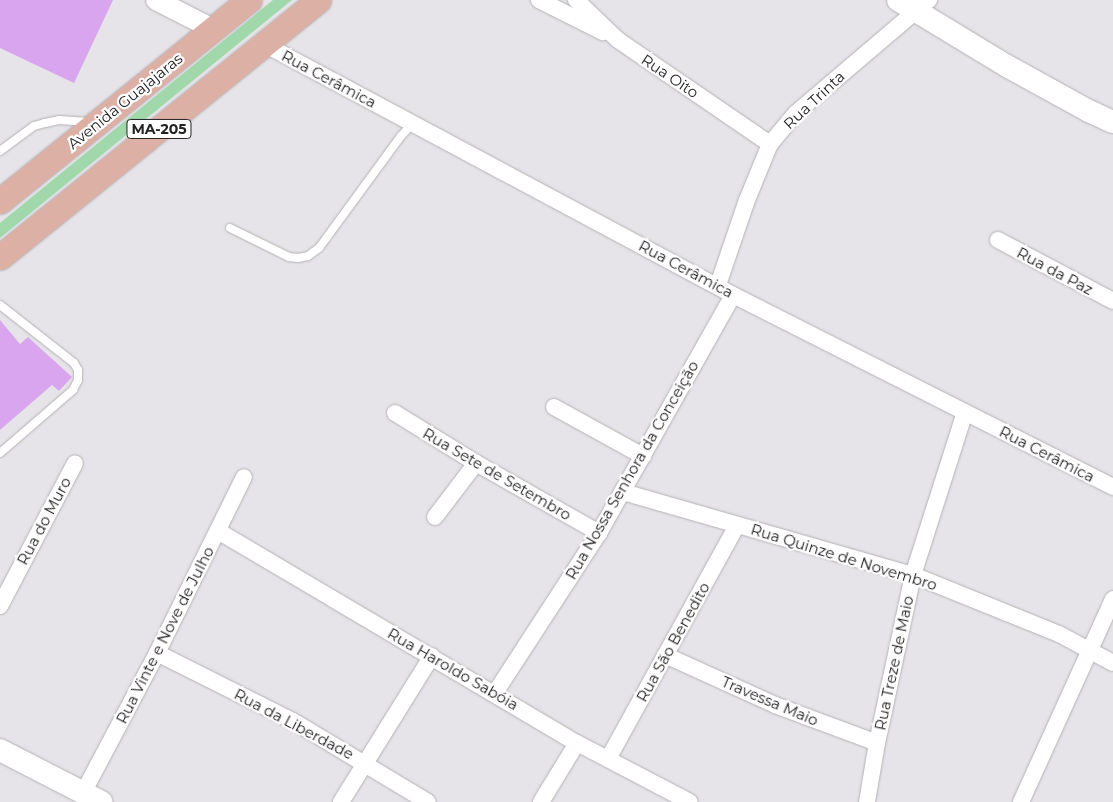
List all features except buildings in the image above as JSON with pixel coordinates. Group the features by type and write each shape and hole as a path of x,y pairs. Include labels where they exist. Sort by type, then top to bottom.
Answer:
{"main road":[{"name":"Avenida Guajajaras","path":"0,202 249,0"},
{"name":"MA-205","path":"0,258 318,0"},
{"path":"914,4 1015,71 1113,122"},
{"path":"0,750 92,797"}],"street":[{"path":"156,0 213,29"},
{"path":"539,0 618,40"},
{"name":"Rua Oito","path":"576,0 618,40 770,144"},
{"name":"Rua Trinta","path":"718,285 747,200 770,144 796,113 914,4"},
{"name":"Rua Cerâmica","path":"264,44 718,285 733,295 1113,487"},
{"name":"Rua da Paz","path":"998,240 1113,302"},
{"name":"Rua Nossa Senhora da Conceição","path":"495,693 599,533 733,295"},
{"path":"554,407 643,456"},
{"name":"Rua Treze de Maio","path":"867,802 877,743 914,575 965,412"},
{"name":"Rua Sete de Setembro","path":"395,413 476,463 599,533"},
{"name":"Rua do Muro","path":"0,606 74,463"},
{"path":"435,517 476,463"},
{"name":"Rua Vinte e Nove de Julho","path":"92,797 157,653 244,477"},
{"name":"Rua Quinze de Novembro","path":"622,492 914,575 1059,634 1113,663"},
{"name":"Rua São Benedito","path":"608,759 737,525"},
{"name":"Rua Haroldo Sabóia","path":"218,531 577,743 690,802"},
{"path":"1021,802 1113,599"},
{"name":"Rua da Liberdade","path":"157,653 293,721 428,802"},
{"name":"Travessa Maio","path":"666,655 775,705 877,743"},
{"path":"341,802 432,656"},
{"path":"541,802 577,743"}],"lane":[{"path":"0,151 34,126 59,120 98,123"},
{"path":"230,228 289,257 308,256 319,248 401,136 412,124"},
{"path":"0,305 74,363 78,370 78,380 73,390 0,453"}],"green space":[{"path":"273,0 292,0 0,238 0,223"}]}
